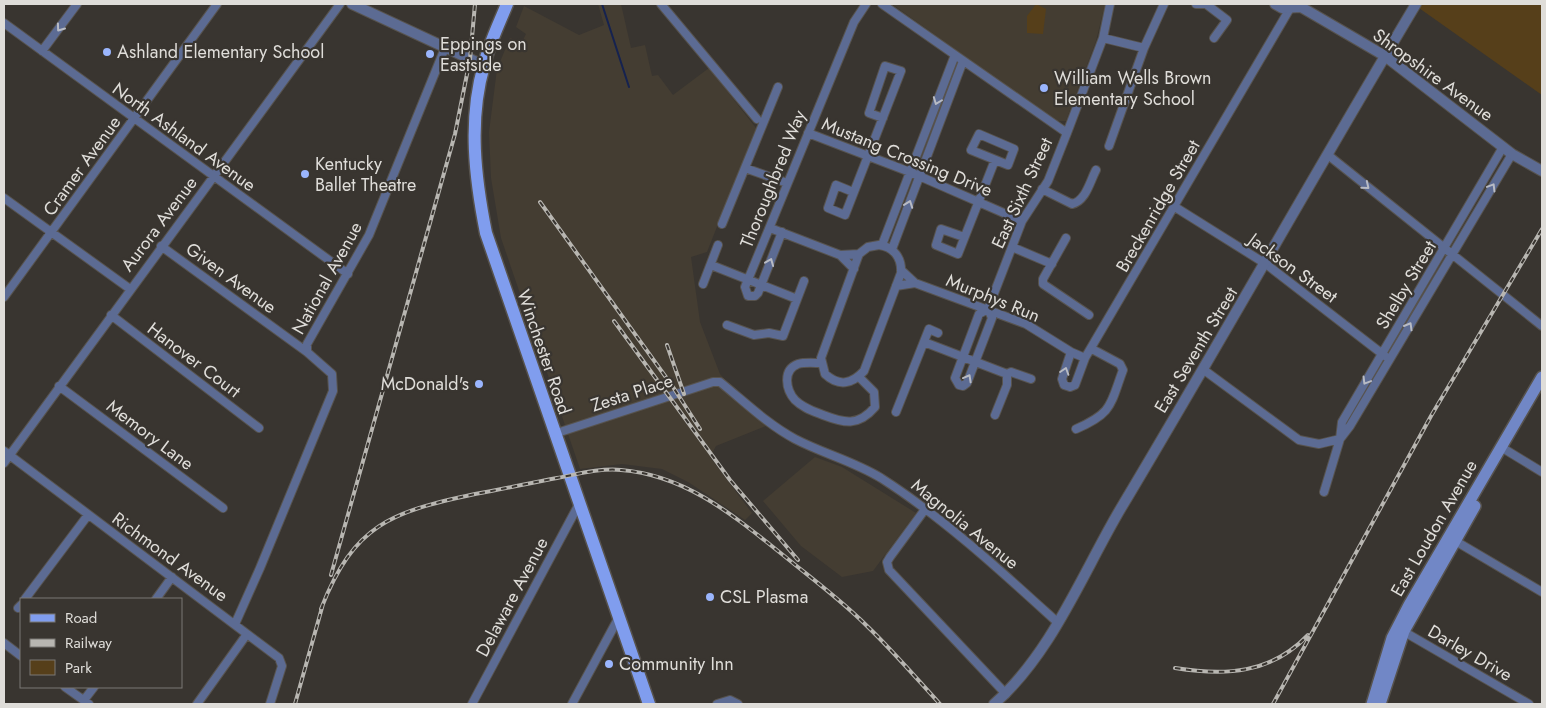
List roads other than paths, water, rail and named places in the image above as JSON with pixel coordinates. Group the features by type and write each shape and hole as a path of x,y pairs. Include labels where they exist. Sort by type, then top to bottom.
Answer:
{"main road":[{"name":"Winchester Road","path":"507,4 483,65 476,109 475,167 481,209 494,262 649,704"},
{"name":"East Loudon Avenue","path":"1372,704 1384,659 1504,449 1542,377"},
{"name":"East Loudon Avenue","path":"1504,449 1542,392"},
{"name":"East Loudon Avenue","path":"1380,704 1400,630"}],"street":[{"path":"42,52 78,4"},
{"name":"Cramer Avenue","path":"4,297 217,4"},
{"name":"Aurora Avenue","path":"4,463 7,453 59,386 340,4"},
{"path":"352,4 483,65"},
{"path":"661,4 757,119"},
{"name":"Thoroughbred Way","path":"749,280 854,22 866,4"},
{"path":"882,4 1066,133"},
{"name":"East Sixth Street","path":"988,309 992,318 967,382 963,386 959,386 955,378 962,357 979,314 988,309 1022,221 1042,189 1066,133 1103,38 1110,4"},
{"path":"1109,146 1144,48 1164,4"},
{"path":"1196,4 1206,4 1227,20 1214,38"},
{"name":"Shropshire Avenue","path":"1275,4 1282,8 1301,7 1385,56 1512,154 1542,171"},
{"name":"East Seventh Street","path":"994,704 1006,694 1030,665 1057,622 1119,512 1266,264 1416,4"},
{"name":"Breckenridge Street","path":"1071,352 1062,379 1062,382 1067,387 1075,385 1085,358 1175,208 1292,6"},
{"name":"North Ashland Avenue","path":"4,22 42,52 348,274"},
{"path":"1103,38 1144,48"},
{"name":"National Avenue","path":"234,624 260,568 333,391 332,374 307,352 308,342 348,274 378,215 445,48"},
{"path":"882,245 955,55"},
{"path":"892,249 963,61"},
{"path":"854,192 883,118 901,71 885,66 869,113 883,118"},
{"path":"722,224 778,87"},
{"name":"Mustang Crossing Drive","path":"808,133 979,200 1022,221"},
{"path":"979,134 1014,149 1008,166 995,160 972,150 979,134"},
{"name":"Shelby Street","path":"1324,492 1340,439 1390,359 1503,147"},
{"name":"Shelby Street","path":"1340,439 1340,426 1382,354 1512,154"},
{"path":"1328,155 1542,326"},
{"path":"964,237 995,160"},
{"path":"745,168 788,183"},
{"path":"1042,189 1072,204 1078,203 1083,197 1096,170"},
{"path":"4,198 130,289"},
{"name":"Jackson Street","path":"1175,208 1266,264 1390,359"},
{"path":"770,228 856,261"},
{"name":"Thoroughbred Way","path":"762,285 782,232"},
{"path":"1066,238 1043,280 1045,287 1089,315"},
{"path":"703,284 718,245"},
{"path":"882,245 892,249 901,261 900,274 868,362 859,377 848,383 839,383 825,374 822,363 824,348 856,261 868,247 882,245"},
{"name":"Given Avenue","path":"161,246 307,352"},
{"path":"1012,247 1052,264"},
{"path":"840,255 856,261"},
{"path":"711,265 797,299"},
{"name":"Murphys Run","path":"900,274 915,283 1026,324 1071,352 1085,358"},
{"path":"749,280 745,290 748,296 757,295 762,285"},
{"path":"727,325 754,335 769,333 783,336 804,281"},
{"name":"Murphys Run","path":"896,286 915,283"},
{"name":"Hanover Court","path":"110,315 259,428"},
{"path":"896,412 928,330 938,334"},
{"path":"924,342 1007,374 1011,372 1031,379"},
{"path":"1076,429 1097,420 1105,412 1123,370 1120,364 1092,349"},
{"path":"822,363 797,364 791,369 787,383 789,392 806,408 843,423 861,419 875,407 874,392 859,377"},
{"path":"1204,370 1299,440 1319,444 1340,439"},
{"path":"995,415 1007,385 1007,374"},
{"name":"Zesta Place","path":"554,434 713,382 720,382"},
{"name":"Magnolia Avenue","path":"720,382 746,406 778,429 796,440 858,464 926,508 1057,622"},
{"name":"Memory Lane","path":"59,386 223,508"},
{"path":"1504,449 1542,472"},
{"name":"Richmond Avenue","path":"7,453 279,658 282,666 270,704"},
{"name":"Delaware Avenue","path":"472,704 579,504"},
{"path":"926,508 887,562 889,570 1006,694"},
{"path":"26,598 88,515"},
{"path":"1452,539 1542,592"},
{"path":"157,598 172,577"},
{"path":"572,704 619,617"},
{"name":"Darley Drive","path":"1400,630 1529,704"},
{"path":"197,704 247,634"},
{"path":"4,654 6,645 20,655"},
{"path":"66,688 86,702 93,688"},
{"path":"717,704 730,700 738,704"}],"waterway":[{"path":"602,4 629,87"}],"railway":[{"path":"331,575 455,134 470,59 475,4"},
{"path":"540,202 673,387 700,429"},
{"path":"1273,704 1431,416 1542,229"},
{"path":"614,321 730,480 798,560"},
{"path":"667,345 684,394"},
{"path":"321,609 334,580 347,558 362,540 379,526 398,516 420,508 475,494 589,472 621,470 645,473 667,480 708,500 765,540 857,616 940,704"},
{"path":"295,704 323,604"},
{"path":"1175,668 1212,672 1246,669 1263,665 1279,658 1308,635"}],"place":[{"name":"Ashland Elementary School","path":"107,52"},
{"name":"Eppings on Eastside","path":"430,54"},
{"name":"William Wells Brown Elementary School","path":"1044,88"},
{"name":"Kentucky Ballet Theatre","path":"305,174"},
{"name":"McDonald's","path":"479,384"},
{"name":"CSL Plasma","path":"710,597"},
{"name":"Community Inn","path":"609,664"}]}
